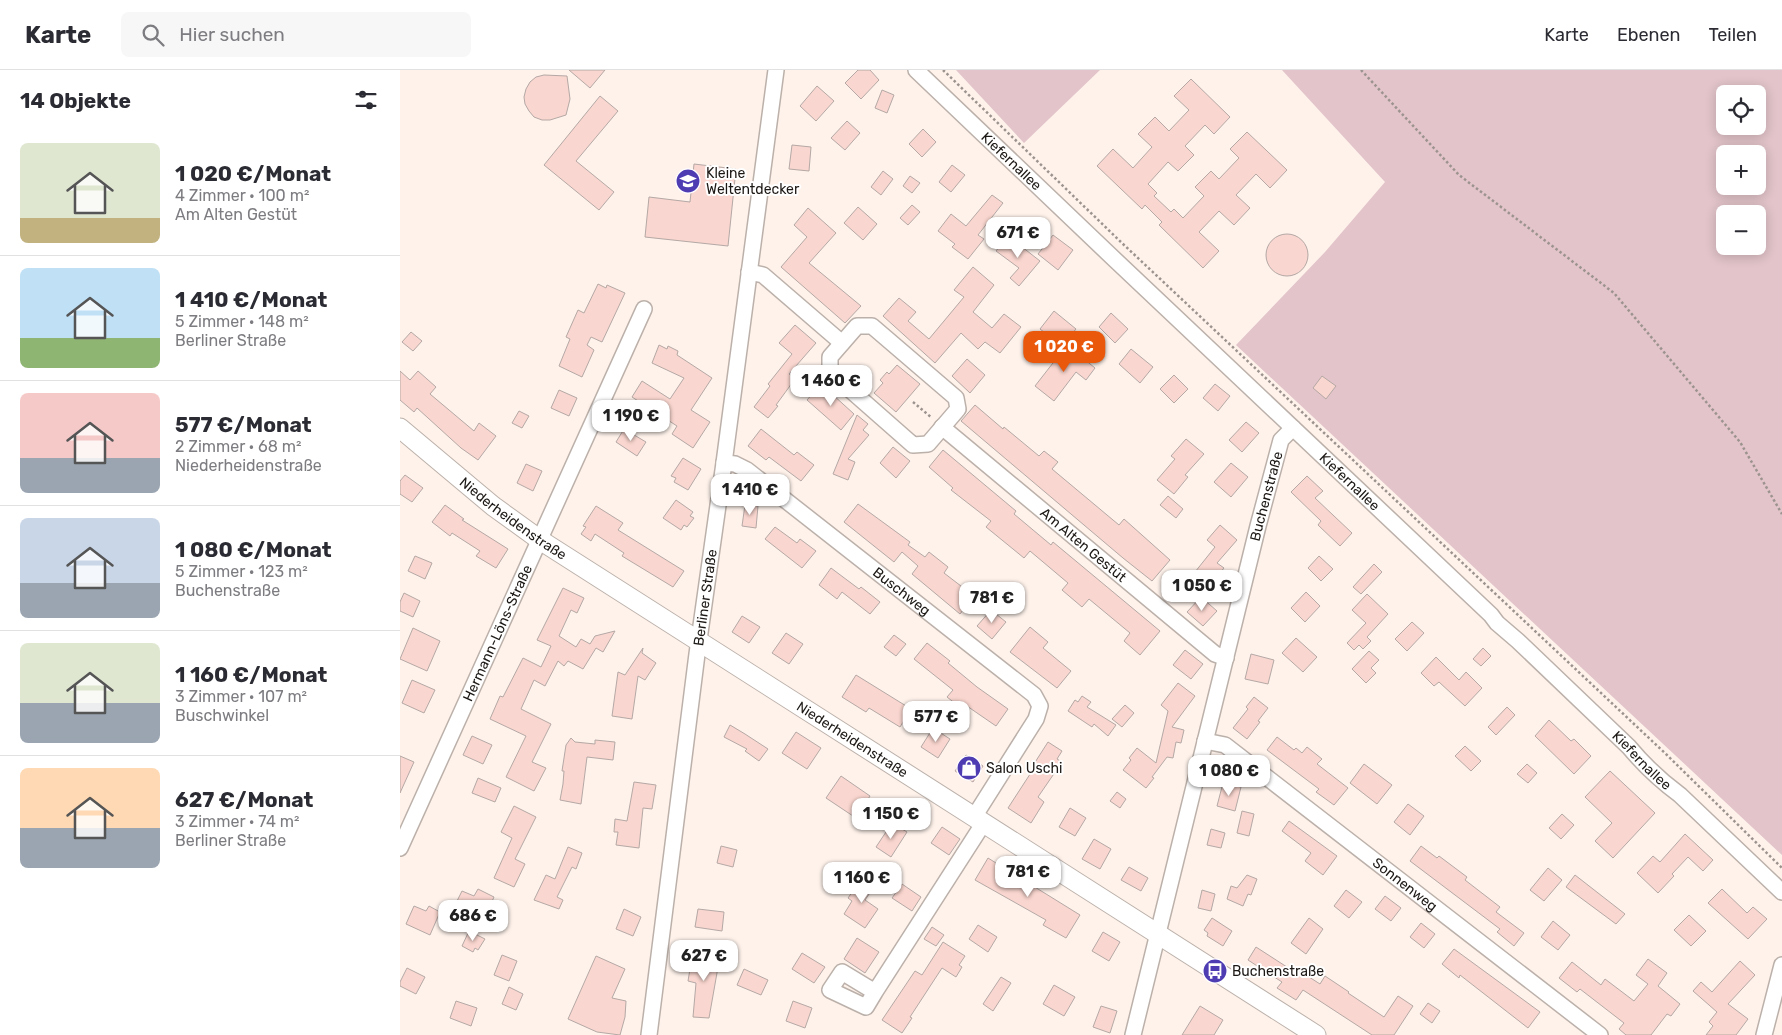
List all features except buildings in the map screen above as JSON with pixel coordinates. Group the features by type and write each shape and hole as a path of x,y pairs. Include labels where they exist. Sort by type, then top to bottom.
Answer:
{"street":[{"name":"Berliner Straße","path":"649,1035 699,640 776,70"},
{"name":"Kiefernallee","path":"916,70 1485,608 1507,633 1518,641 1629,747 1638,759 1680,794 1782,892"},
{"path":"749,272 763,275 842,343"},
{"name":"Hermann-Löns-Straße","path":"400,848 644,310"},
{"path":"857,326 872,326 956,398 958,409 928,444 913,445 830,372 830,357 842,343 857,326"},
{"name":"Am Alten Gestüt","path":"942,427 1215,654 1226,658"},
{"name":"Niederheidenstraße","path":"400,428 493,506 540,540 1316,1035"},
{"name":"Buchenstraße","path":"1133,1035 1281,440 1293,428"},
{"name":"Buschweg","path":"724,463 735,464 747,470 1034,695 1040,706 1036,719 978,821 875,992"},
{"name":"Sonnenweg","path":"1205,741 1225,744 1600,1035"},
{"path":"1764,1035 1782,965"}],"path":[{"path":"943,70 1123,244 1668,755 1782,868"},
{"path":"1361,70 1459,175 1614,294 1740,442 1782,514"},
{"path":"913,402 942,427"}],"shaded area":[{"path":"956,70 1100,70 1024,143"},
{"path":"1282,70 1782,70 1782,855 1236,345 1325,252 1385,182"}],"place":[{"name":"Kleine Weltentdecker","path":"688,181"},
{"name":"Salon Uschi","path":"969,768"},
{"name":"Buchenstraße","path":"1215,971"}]}
